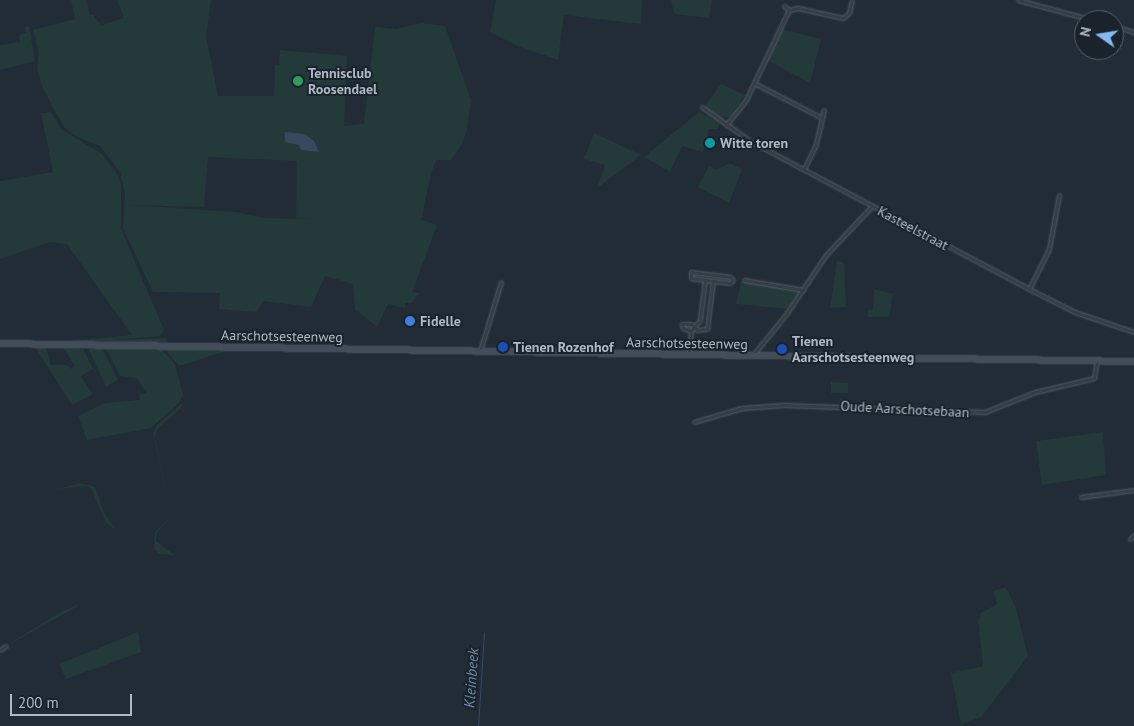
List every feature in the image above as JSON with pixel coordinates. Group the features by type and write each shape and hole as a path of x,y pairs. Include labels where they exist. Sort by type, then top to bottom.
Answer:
{"main road":[{"name":"Aarschotsesteenweg","path":"0,343 1134,361"}],"street":[{"path":"789,10 798,8 843,18 849,13 852,0"},
{"path":"1018,0 1074,15"},
{"path":"784,6 789,10"},
{"path":"726,125 746,100 789,10"},
{"path":"754,83 822,118"},
{"name":"Kasteelstraat","path":"702,107 726,125 804,169 1029,289 1075,312 1134,332"},
{"path":"804,169 816,144 824,110"},
{"path":"1029,289 1049,249 1059,195"},
{"path":"753,355 803,290 825,256 872,206"},
{"path":"689,275 721,276 733,280 730,283 705,280 689,275"},
{"path":"689,354 692,330 700,320 705,280"},
{"path":"744,280 803,290"},
{"path":"692,330 707,329 713,281"},
{"path":"480,351 501,282"},
{"name":"Oude Aarschotsebaan","path":"694,422 742,408 783,405 985,412 1041,390 1094,378 1097,361"},
{"path":"1081,497 1134,490"},
{"path":"1130,539 1134,535"},
{"path":"0,650 6,646"}],"green space":[{"path":"71,0 86,0 90,15 93,15 101,25 124,18 117,0 211,0 206,36 218,96 274,96 275,65 279,65 280,50 347,56 344,126 364,124 375,27 396,29 421,23 445,26 471,100 467,130 461,146 451,160 436,160 431,174 421,220 437,225 412,292 420,293 411,303 405,303 405,308 388,304 377,327 355,309 353,284 325,276 311,307 263,301 257,312 219,309 220,293 153,292 123,228 125,195 120,172 100,146 77,137 64,127 43,89 37,68 39,54 33,30 75,19","holes":["208,157 297,161 296,218 312,219 263,218 236,212 129,205 204,207"]},
{"path":"496,0 642,0 641,24 564,15 558,60 518,46 490,32"},
{"path":"671,0 712,0 709,18 674,14"},
{"path":"29,26 35,61 0,70 0,45 20,42 19,35 26,33 25,27"},
{"path":"782,29 821,39 810,83 767,60"},
{"path":"721,84 745,95 730,116 722,119 706,108 706,105"},
{"path":"51,112 61,129 102,154 117,174 121,184 121,229 164,330 159,336 115,340 166,338 167,343 72,341 132,335 67,244 50,242 0,259 0,181 53,172 41,113"},
{"path":"699,112 720,123 718,129 709,129 703,152 682,146 670,172 644,157"},
{"path":"594,133 641,155 597,188 605,165 584,159"},
{"path":"729,163 742,169 729,203 698,187 709,166 716,170"},
{"path":"837,260 844,263 846,307 830,308"},
{"path":"741,281 800,291 788,309 736,304"},
{"path":"874,289 893,294 889,317 868,317 868,310 873,309"},
{"path":"35,347 46,347 51,365 66,365 72,369 75,366 63,348 83,349 93,369 81,376 93,394 72,405"},
{"path":"88,348 102,348 118,380 106,387"},
{"path":"106,348 161,349 175,364 183,395 179,403 151,428 87,440 78,416 105,403 140,400 139,395 146,393 137,378 120,376"},
{"path":"165,349 221,349 223,352 179,366"},
{"path":"831,382 848,383 848,393 831,393"},
{"path":"183,402 181,408 157,430 155,438 172,515 153,433 156,426"},
{"path":"1103,432 1106,475 1042,485 1036,441"},
{"path":"80,483 95,487 105,515 117,530 106,523 92,490 87,486 58,489"},
{"path":"171,517 157,532 156,541 174,555 159,554 154,549 155,532"},
{"path":"1006,587 1016,608 1028,656 981,717 961,725 951,673 983,666 978,620 981,613 997,604 993,591"},
{"path":"78,606 1,649 59,613"},
{"path":"138,632 141,652 66,679 59,664"}],"water":[{"path":"285,132 305,134 314,141 319,152 301,150 299,145 285,142"}],"waterway":[{"name":"Kleinbeek","path":"478,726 484,632"}],"place":[{"name":"Tennisclub Roosendael","path":"298,81"},
{"name":"Witte toren","path":"710,143"},
{"name":"Fidelle","path":"410,321"},
{"name":"Tienen Rozenhof","path":"503,347"},
{"name":"Tienen Aarschotsesteenweg","path":"782,349"}]}
